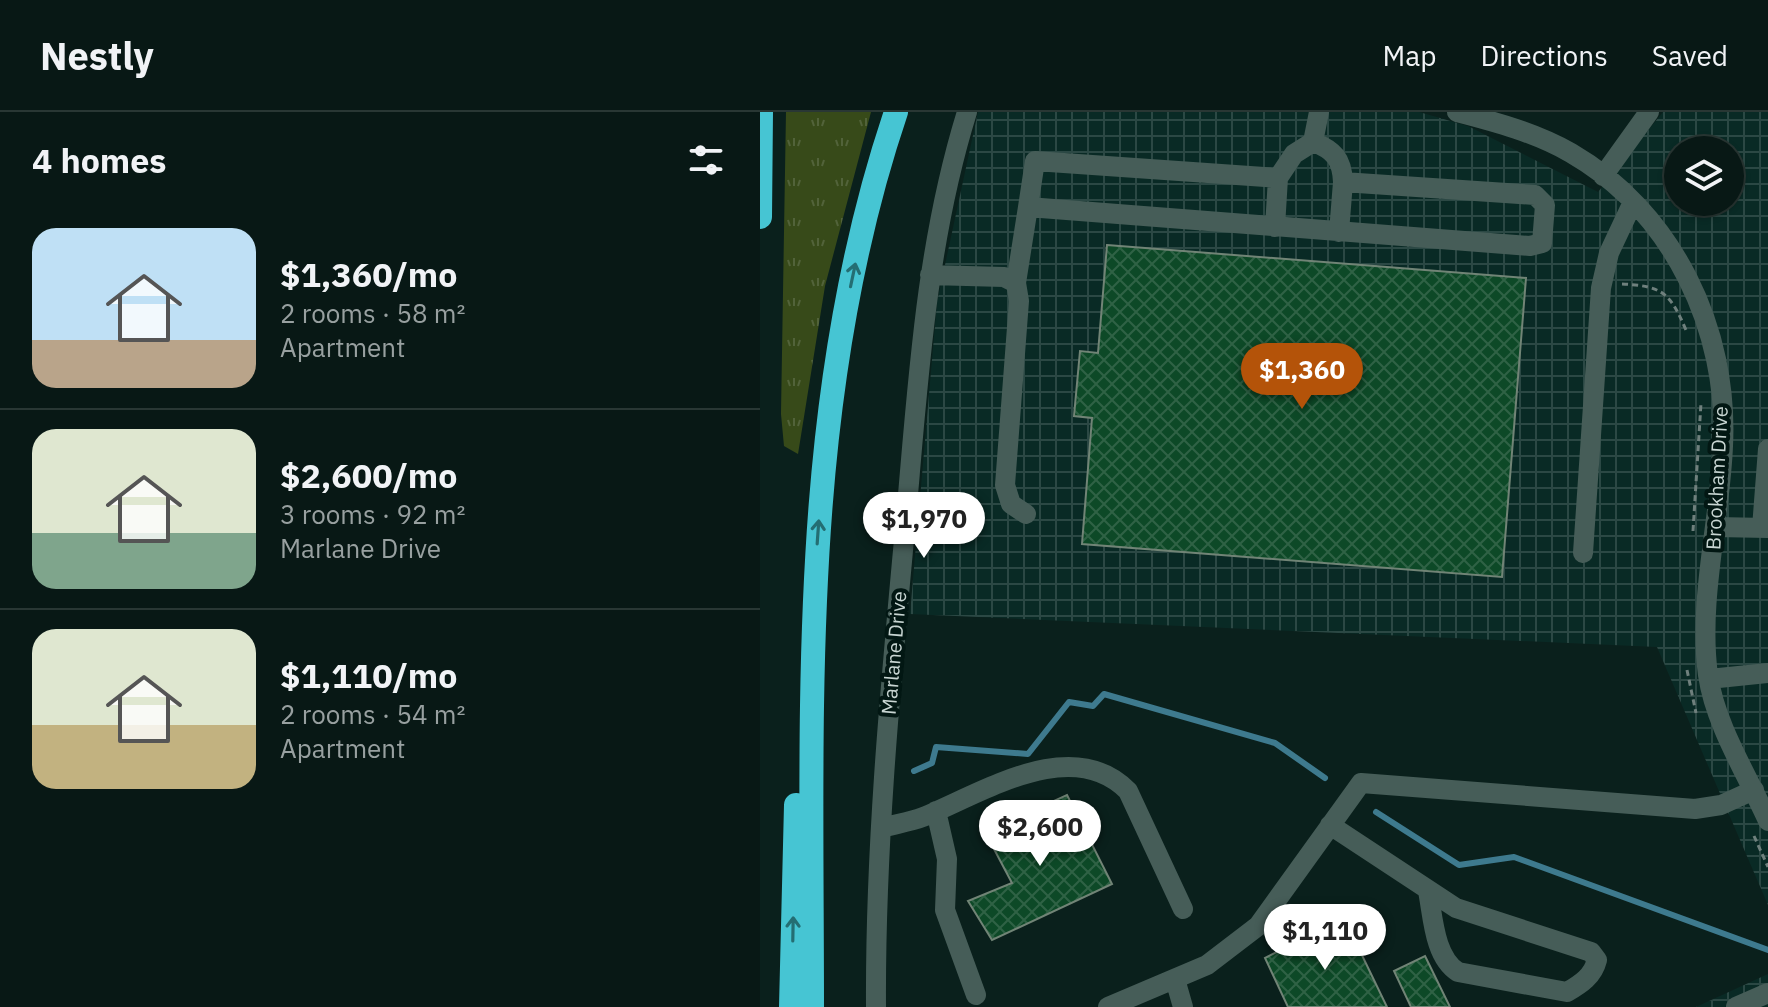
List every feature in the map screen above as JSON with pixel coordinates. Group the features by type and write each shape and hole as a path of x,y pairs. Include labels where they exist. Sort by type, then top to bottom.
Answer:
{"highway":[{"path":"760,217 761,112"},
{"path":"812,1007 812,610 822,472 839,343 868,208 896,112"},
{"path":"791,1007 799,663 812,610"}],"street":[{"name":"Marlane Drive","path":"876,1007 881,828 890,696 930,275 939,217 967,112"},
{"path":"1275,227 1278,178 1294,154 1313,142 1319,112"},
{"name":"Brookham Drive","path":"1457,112 1511,119 1572,154 1633,202 1684,271 1712,341 1723,406 1706,628 1709,679 1720,714 1768,821"},
{"path":"1603,176 1649,112"},
{"path":"1313,142 1329,148 1342,163 1339,232"},
{"path":"1026,514 1011,504 1005,485 1019,301 1016,283 1035,161 1278,178"},
{"path":"1028,207 1530,246 1542,243 1545,205 1535,195 1343,182"},
{"path":"1583,553 1601,288 1609,253 1633,202"},
{"path":"930,275 1004,277 1016,283"},
{"path":"1716,527 1765,528 1768,449"},
{"path":"1709,679 1768,673"},
{"path":"881,828 936,811 1051,766 1085,768 1113,776 1128,791 1183,909"},
{"path":"1108,1007 1207,965 1258,926 1361,783 1695,809 1721,805 1754,790"},
{"path":"936,811 947,859 945,910 976,995"},
{"path":"1330,825 1428,891 1478,917 1591,952 1597,960 1595,969 1581,984 1567,992 1458,972 1448,966 1440,949 1428,891"},
{"path":"1175,979 1183,1007"},
{"path":"1736,1007 1768,993"}],"shaded area":[{"path":"978,112 1419,112 1468,126 1598,192 1663,112 1768,112 1768,905 1657,647 910,614 937,302"},
{"path":"1768,974 1768,1007 1696,1007"}],"green space":[{"path":"786,112 871,112 825,286 798,454 784,446 781,414"}],"building":[{"path":"1107,245 1526,278 1502,577 1082,544 1092,418 1074,416 1080,351 1098,353"},
{"path":"1067,795 1112,884 992,940 968,901 1012,883 985,832"},
{"path":"1344,918 1387,1007 1288,1007 1265,958"},
{"path":"1425,956 1450,1007 1411,1007 1394,971"}],"waterway":[{"path":"914,771 932,763 936,747 1028,754 1069,702 1093,706 1104,694 1275,743 1325,778"},
{"path":"1376,812 1459,865 1514,857 1768,950"}]}
